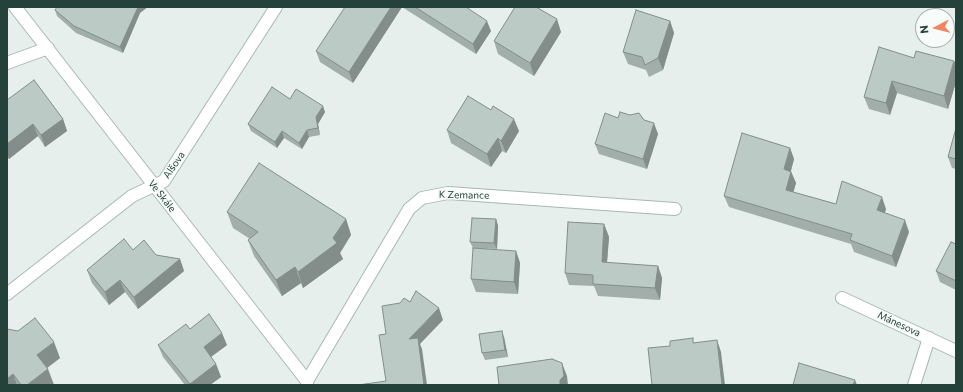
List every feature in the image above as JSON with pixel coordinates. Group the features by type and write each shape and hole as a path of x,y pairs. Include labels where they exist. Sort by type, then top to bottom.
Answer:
{"street":[{"name":"Ve Skále","path":"16,7 307,383"},
{"name":"Alšova","path":"7,294 132,196 164,181 276,7"},
{"path":"7,63 48,48"},
{"name":"K Zemance","path":"307,383 409,209 422,198 430,195 448,193 675,209"},
{"name":"Mánesova","path":"842,298 956,351"},
{"path":"914,385 929,338"}],"building":[{"path":"57,7 138,7 120,47 74,26 55,10"},
{"path":"345,7 391,7 349,72 316,51"},
{"path":"415,7 466,7 487,21 473,44"},
{"path":"515,7 536,7 557,19 530,63 494,41"},
{"path":"636,10 670,21 658,58 645,65 642,57 623,52"},
{"path":"879,47 914,58 916,51 954,61 944,96 892,81 886,103 864,97"},
{"path":"34,80 63,119 41,135 33,124 7,144 7,100"},
{"path":"272,87 290,99 296,89 323,106 316,117 318,128 307,130 299,143 282,131 275,142 248,124"},
{"path":"468,96 491,110 493,106 514,119 501,141 498,138 487,154 447,130"},
{"path":"620,112 630,115 639,113 644,120 654,123 643,159 595,144 605,113 618,118"},
{"path":"956,128 956,159 948,157"},
{"path":"742,133 790,148 784,169 791,172 786,190 836,204 842,181 882,197 877,210 905,220 892,256 850,240 852,234 724,196"},
{"path":"259,163 346,219 333,238 337,243 298,272 295,267 276,280 248,240 258,232 227,212"},
{"path":"472,218 496,219 494,243 470,242"},
{"path":"568,222 604,224 602,262 658,266 655,288 593,284 593,275 565,273"},
{"path":"124,239 133,250 144,240 156,255 180,259 134,297 120,280 105,292 87,270"},
{"path":"951,242 956,244 956,281 936,271"},
{"path":"473,248 516,251 514,282 471,279"},
{"path":"416,291 439,308 409,339 418,338 424,385 358,385 386,381 379,335 386,334 382,306 400,303 404,298 410,302"},
{"path":"209,314 222,333 204,347 216,364 190,384 158,345 186,324 190,329"},
{"path":"35,318 54,342 37,355 48,369 27,385 21,385 13,374 7,379 7,329 18,331"},
{"path":"502,331 505,350 482,353 479,334"},
{"path":"693,338 693,343 717,340 722,385 652,385 648,348 670,346 670,341"},
{"path":"552,359 562,363 564,376 560,380 560,385 499,385 497,367"},
{"path":"799,363 855,380 853,385 793,385"}]}
